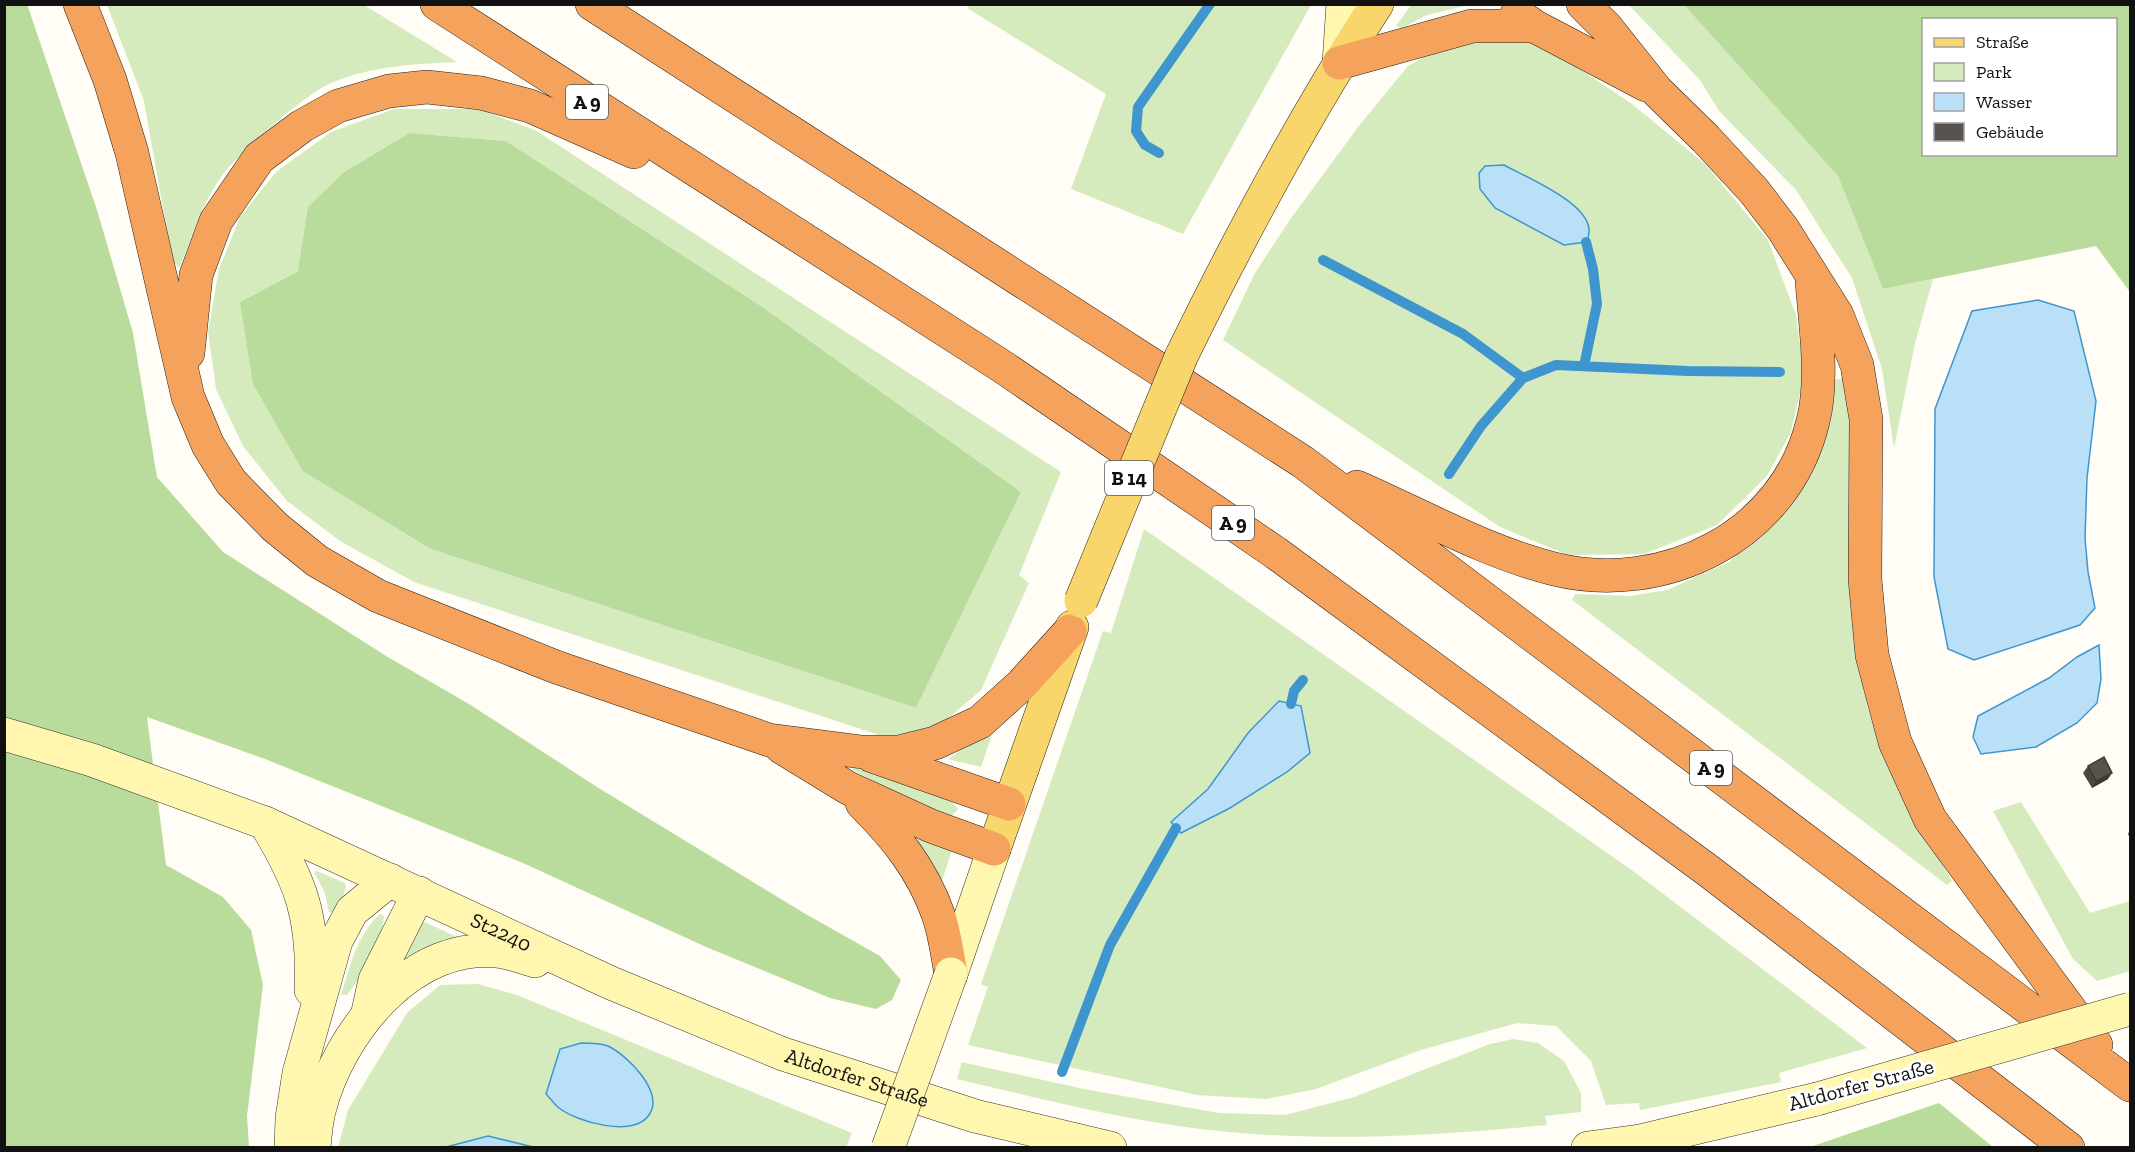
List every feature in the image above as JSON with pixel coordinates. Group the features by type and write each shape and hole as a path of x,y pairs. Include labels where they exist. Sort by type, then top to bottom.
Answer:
{"highway":[{"path":"80,4 110,80 132,153 188,397 208,445 231,482 275,527 317,561 378,596 556,667 769,740 862,752 899,752 935,743 980,722 1022,684 1076,616"},
{"name":"A 9","path":"437,4 738,199 1003,366 1276,553 1710,872 2068,1148"},
{"name":"A 9","path":"592,4 1303,462 2124,1080"},
{"path":"1504,4 1534,26 1657,91"},
{"path":"1583,4 1607,28 1657,91 1754,191 1783,229 1837,315 1857,365 1866,419 1865,579 1872,655 1895,742 1930,819 2124,1080"},
{"path":"1339,63 1472,26 1534,26"},
{"path":"188,397 188,338 196,275 216,221 259,158 302,126 338,106 390,91 428,87 481,93 530,106 738,199"},
{"path":"1303,462 1506,554 1555,569 1600,575 1652,572 1700,558 1733,539 1767,506 1795,469 1814,420 1818,356 1811,276"},
{"path":"769,740 849,788 930,826 994,849"},
{"path":"862,752 1009,804"},
{"path":"849,788 898,839 924,879 939,916 951,974"}],"main road":[{"path":"1339,63 1343,4"},
{"name":"B 14","path":"994,849 1076,616 1142,446 1181,357 1271,178 1377,4"},
{"name":"St2240","path":"4,734 92,760 265,823 611,983"},
{"path":"265,823 290,864 308,917 311,950 308,1035"},
{"path":"888,1148 994,849"},
{"path":"367,1014 404,886"},
{"path":"291,1148 293,1107 308,1035 336,941 352,911 404,886"},
{"path":"314,1148 318,1112 331,1076 367,1014 399,984 426,964 463,953 502,952 611,983"},
{"name":"Altdorfer Straße","path":"611,983 783,1054 848,1077 975,1116 1110,1148"},
{"name":"Altdorfer Straße","path":"1588,1148 1640,1141 1817,1099 2130,1009"}],"green space":[{"path":"27,4 97,210 133,333 157,477 223,552 386,656 469,704 597,787 804,913 880,956 901,980 892,1000 876,1009 830,998 706,947 523,863 265,759 147,717 166,865 223,897 251,930 263,985 247,1116 249,1147 5,1148 4,5"},
{"path":"970,4 1311,5 1183,234 1071,189 1106,94 967,8"},
{"path":"107,5 364,5 457,62 377,69 331,83 306,98 258,138 223,174 204,207 179,268 172,259 144,101"},
{"path":"1411,5 1468,5 1427,15 1402,28 1396,26"},
{"path":"1629,5 1684,5 1838,176 1883,289 1933,279 1915,343 1894,448 1882,369 1852,278 1796,190 1719,111 1700,80"},
{"path":"1684,5 2130,5 2130,292 2096,246 1883,289 1838,176"},
{"path":"1460,38 1535,39 1632,104 1705,164 1768,240 1796,315 1804,376 1791,432 1767,476 1717,525 1644,554 1568,555 1500,527 1223,340 1255,273 1289,221 1358,127 1408,66"},
{"path":"394,109 479,109 535,130 1061,472 1019,575 1029,583 981,690 944,722 891,739 414,582 340,541 287,501 243,446 216,389 208,332 219,269 240,217 276,172 331,132","holes":["409,133 506,141 761,306 1021,492 916,708 431,549 240,302 299,270 344,172"]},
{"path":"409,133 506,141 761,306 1021,492 916,708 431,549 303,471 253,384 240,302 298,271 308,207 344,172"},
{"path":"1846,377 1853,431 1849,521 1854,636 1868,709 1906,800 1952,881 1947,885 1572,600 1575,594 1630,596 1667,590 1729,562 1786,508 1820,452 1835,380"},
{"path":"1144,529 1633,871 1867,1048 1779,1073 1781,1082 1640,1110 1639,1103 1606,1105 1591,1061 1556,1026 1517,1023 1424,1049 1316,1089 1266,1099 1197,1095 968,1045 988,987 981,984 1103,631 1111,633"},
{"path":"995,726 981,767 948,759"},
{"path":"851,763 948,797 958,809 951,816 921,806 853,770"},
{"path":"2021,802 2090,913 2130,901 2130,971 2097,981 2073,959 1993,811"},
{"path":"916,836 952,850 942,881 937,879"},
{"path":"317,871 345,883 346,888 336,913 329,912 325,893 314,872"},
{"path":"380,914 384,916 383,927 376,948 347,995 341,995 360,941 365,931"},
{"path":"420,920 455,936 456,940 444,941 403,958"},
{"path":"478,984 517,995 852,1133 846,1148 533,1148 488,1136 446,1147 338,1148 348,1110 407,1013 440,985"},
{"path":"1513,1039 1538,1043 1564,1061 1581,1093 1581,1112 1545,1116 1547,1125 1467,1132 1348,1137 1268,1135 1195,1128 1126,1117 957,1079 962,1062 1084,1089 1219,1113 1285,1115 1354,1097 1490,1044"},
{"path":"1939,1103 1993,1147 1810,1147"}],"water":[{"path":"1504,165 1545,186 1575,207 1585,218 1589,230 1586,242 1564,245 1495,208 1480,189 1479,173 1485,166"},
{"path":"2038,300 2074,311 2096,401 2087,478 2085,538 2088,572 2095,608 2080,625 1974,660 1948,649 1934,577 1935,409 1972,311"},
{"path":"2099,645 2101,679 2097,703 2077,723 2036,747 1981,754 1973,737 1978,716 2049,678 2077,657"},
{"path":"1279,701 1301,706 1310,753 1287,772 1230,808 1181,833 1171,822 1208,789 1248,733"},
{"path":"581,1043 608,1046 625,1057 642,1075 652,1096 653,1106 649,1115 641,1122 618,1127 591,1122 567,1113 546,1094 560,1049"},
{"path":"488,1136 533,1147 446,1147"}],"building":[{"path":"2104,757 2112,773 2096,781 2088,766"}],"waterway":[{"path":"1159,153 1145,145 1136,131 1138,107 1210,4"},
{"path":"1584,366 1597,304 1593,269 1586,242"},
{"path":"1323,260 1463,334 1523,378"},
{"path":"1449,474 1481,426 1523,378 1556,365 1688,371 1780,372"},
{"path":"1291,704 1294,691 1303,680"},
{"path":"1062,1072 1110,945 1176,828"}]}
